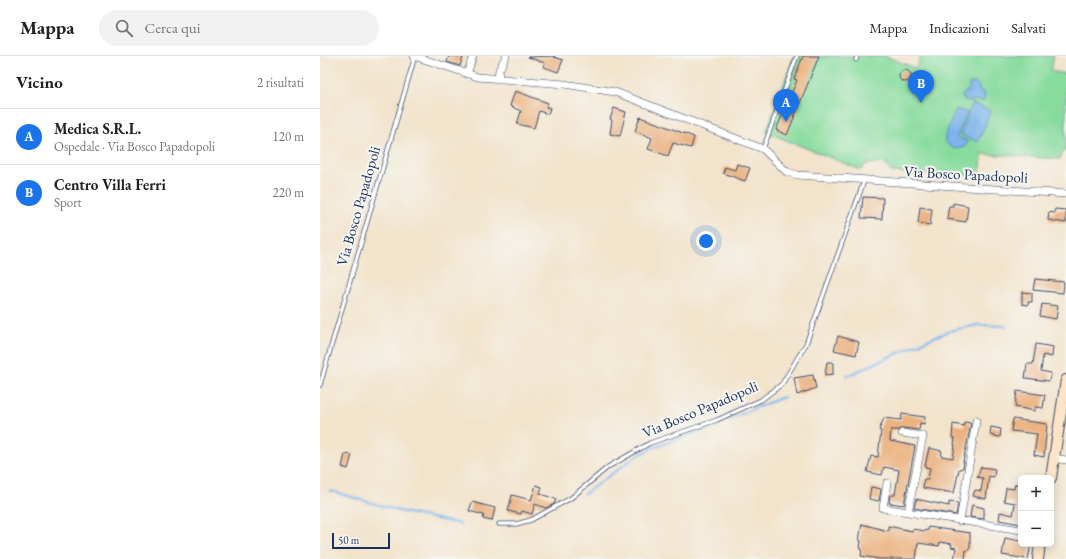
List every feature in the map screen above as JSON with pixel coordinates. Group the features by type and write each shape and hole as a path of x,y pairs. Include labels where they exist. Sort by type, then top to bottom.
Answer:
{"main road":[{"path":"1051,475 1054,458 1053,446 1066,380"},
{"path":"1038,559 1040,547"}],"street":[{"path":"467,74 473,56"},
{"path":"498,79 499,70 506,56"},
{"name":"Via Bosco Papadopoli","path":"418,57 467,74 498,79 564,84 615,92 763,149 787,172 798,175 864,181 1066,194"},
{"path":"960,521 976,421"},
{"path":"902,433 923,436 908,512"},
{"path":"1054,458 1066,460"},
{"path":"887,483 883,508 1018,530"}],"lane":[{"path":"763,149 797,56"},
{"name":"Via Bosco Papadopoli","path":"320,385 418,57"},
{"name":"Via Bosco Papadopoli","path":"499,524 516,524 532,520 571,498 608,467 650,443 718,420 761,400 782,384 806,344 864,181"}],"green space":[{"path":"794,56 884,56 916,68 921,56 1054,56 1051,71 1066,74 1066,151 1063,151 1060,159 982,154 980,176 891,172 886,165 888,163 866,164 861,170 766,132"}],"water":[{"path":"970,83 976,83 979,86 979,91 984,93 985,98 983,102 974,100 969,102 963,99 962,95 968,90"},
{"path":"972,103 991,111 978,142 960,135"},
{"path":"956,109 967,112 957,137 968,141 962,148 956,149 947,144 945,141 945,136"}],"building":[{"path":"449,56 463,57 460,66 447,62"},
{"path":"555,56 554,57 563,60 558,72 544,67 545,63 528,57"},
{"path":"803,56 819,56 787,135 776,130 797,80 794,79"},
{"path":"905,70 909,72 911,76 909,80 905,82 901,80 899,76 901,72"},
{"path":"515,91 548,103 546,107 550,108 548,114 539,111 534,128 517,124 521,111 510,106"},
{"path":"614,108 626,112 620,136 610,134 612,120 610,119"},
{"path":"640,117 694,137 691,148 673,143 668,156 648,149 652,138 635,131"},
{"path":"737,164 750,168 745,181 723,173 725,167 735,170"},
{"path":"863,197 883,198 882,219 861,218"},
{"path":"953,203 968,206 966,222 947,219 949,206 953,206"},
{"path":"920,207 932,209 930,225 918,223"},
{"path":"1055,209 1066,210 1066,223 1048,220 1049,212 1054,213"},
{"path":"1035,279 1064,282 1063,293 1033,290"},
{"path":"1022,292 1032,293 1032,302 1028,302 1028,305 1022,304"},
{"path":"1042,304 1058,306 1056,319 1040,316"},
{"path":"838,336 859,342 856,355 834,350"},
{"path":"1036,344 1053,347 1052,357 1043,355 1041,371 1051,373 1049,381 1025,378 1027,364 1033,364"},
{"path":"827,362 833,362 833,374 825,375"},
{"path":"813,375 816,388 797,395 794,378"},
{"path":"1017,391 1045,395 1043,408 1035,407 1035,411 1015,407"},
{"path":"902,414 925,417 924,424 920,423 919,430 903,428 891,430 890,441 915,446 904,505 889,503 890,495 895,495 899,470 884,467 882,475 867,472 871,456 878,457 881,431 879,430 884,418 901,420"},
{"path":"1013,419 1047,424 1044,457 1034,455 1037,434 1011,431"},
{"path":"964,422 971,423 963,468 959,469 954,493 923,488 924,479 928,479 930,468 925,467 929,448 942,451 941,456 953,458 955,438 952,438 953,424 964,426"},
{"path":"991,427 1001,429 1000,437 990,435"},
{"path":"345,454 352,455 348,469 342,467"},
{"path":"981,467 995,469 994,477 989,476 986,499 973,496 975,490 981,491 983,478 977,477"},
{"path":"1015,484 1018,484 1018,523 999,520 1000,512 1013,515 1015,503 1004,501 1006,488 1014,489"},
{"path":"536,485 542,487 540,494 556,499 554,504 546,508 535,504 532,514 522,511 521,514 508,511 512,495 531,500"},
{"path":"871,487 881,489 879,501 869,499"},
{"path":"916,499 949,506 949,502 958,503 956,515 914,508"},
{"path":"472,502 495,508 492,521 483,519 484,515 469,511"},
{"path":"972,505 984,508 984,519 970,517"},
{"path":"862,524 888,531 888,526 912,531 913,529 924,531 928,530 928,527 970,533 970,547 968,551 966,550 965,559 954,559 956,548 951,547 952,544 940,542 939,546 918,543 916,559 880,559 861,556 861,541 859,540"},
{"path":"1005,538 1018,540 1018,547 1030,547 1028,559 1002,555"}],"waterway":[{"path":"847,376 953,330 978,325 1006,326"},
{"path":"584,494 635,457 655,447 714,426 784,397"},
{"path":"331,491 403,512 460,524"}],"place":[{"name":"Centro Villa Ferri","path":"921,103"},
{"name":"Medica S.R.L.","path":"786,122"}]}
